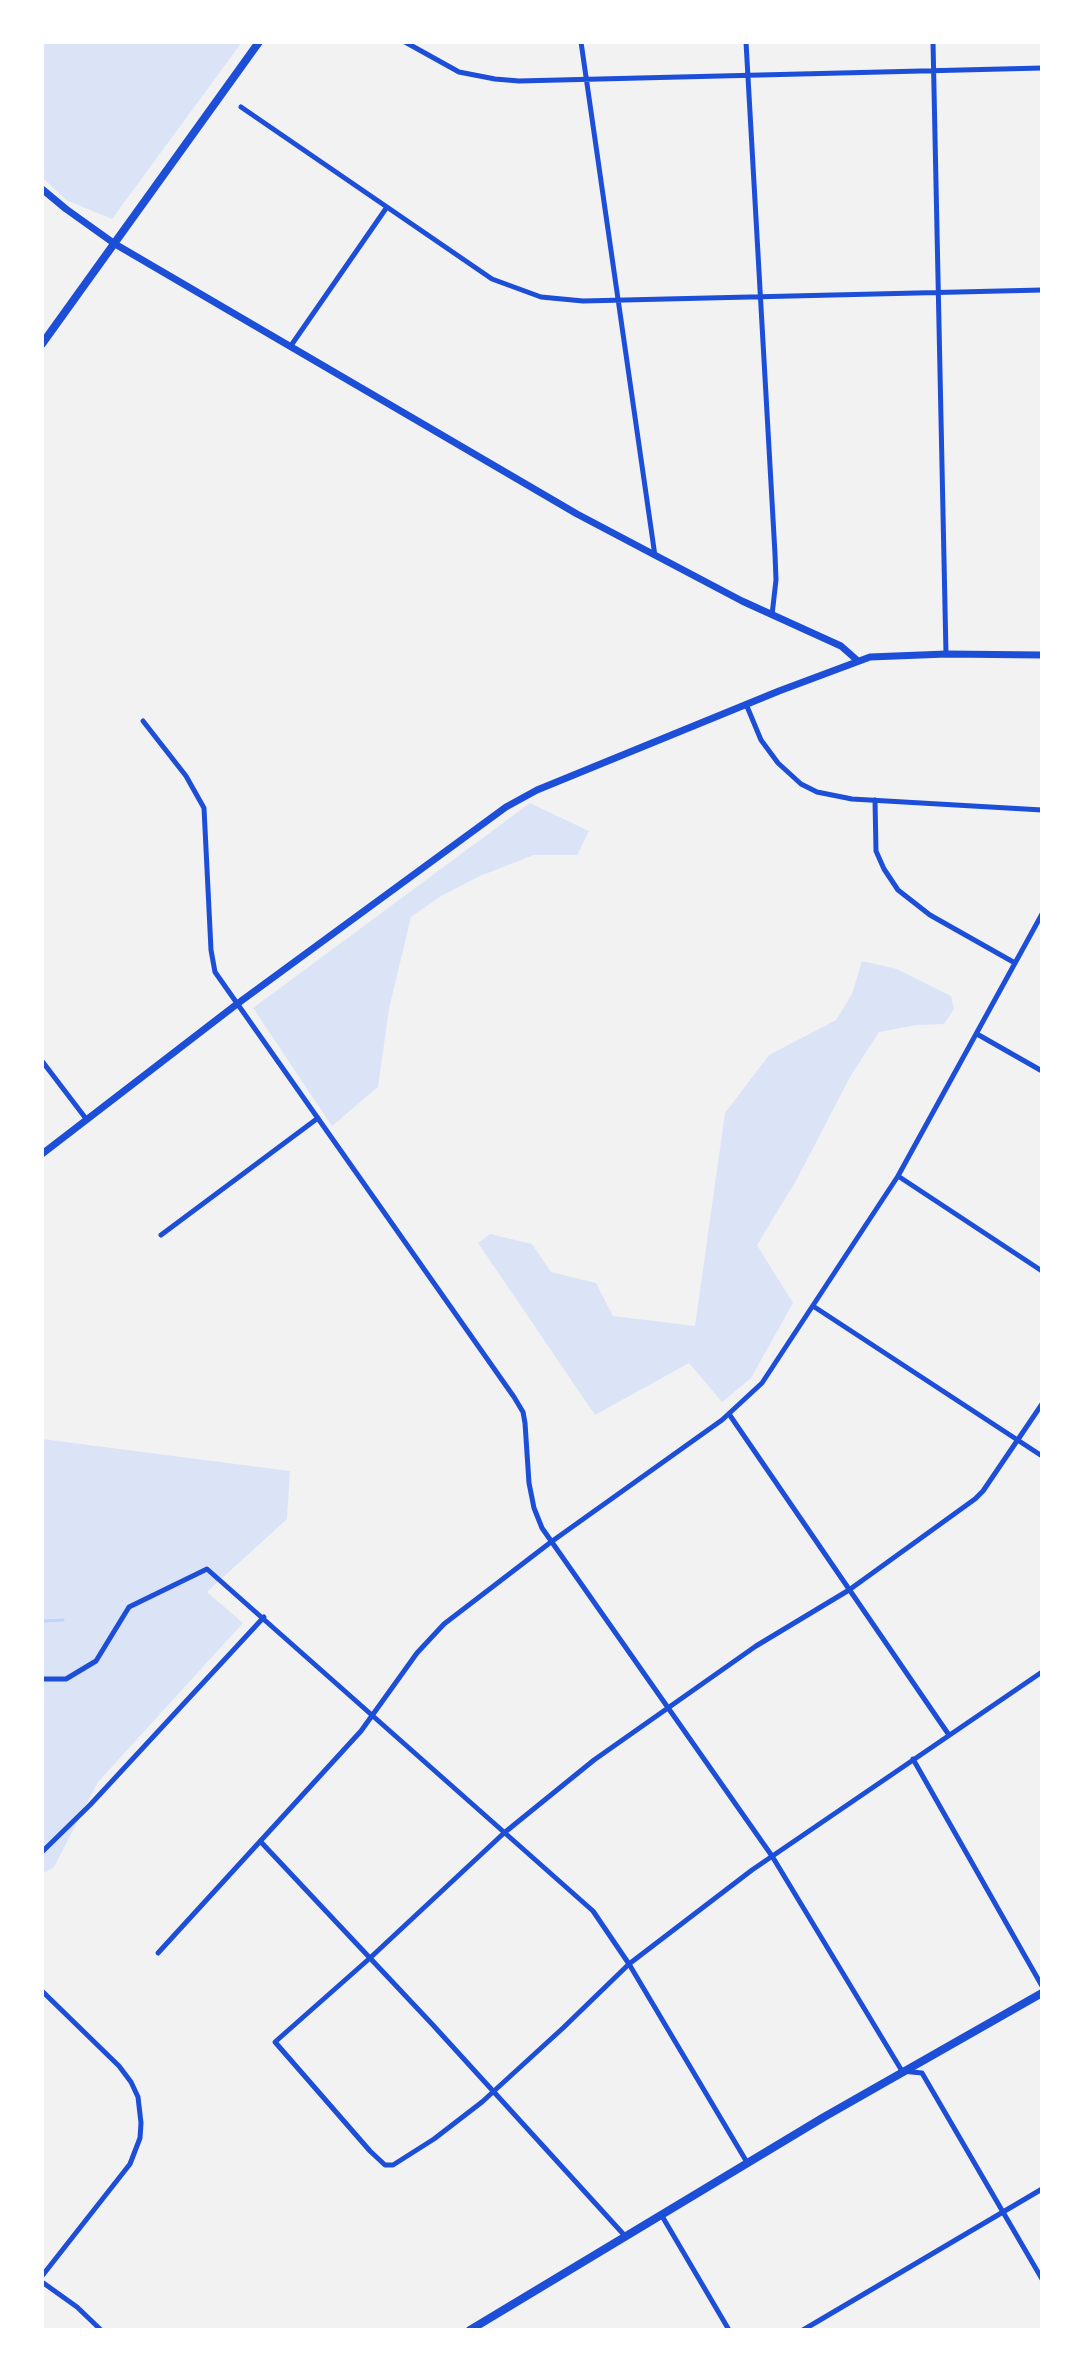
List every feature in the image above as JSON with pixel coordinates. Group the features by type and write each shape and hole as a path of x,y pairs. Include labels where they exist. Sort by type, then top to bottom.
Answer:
{"main road":[{"path":"42,344 259,42"},
{"path":"470,2330 903,2071 1042,1993"}],"street":[{"path":"405,42 447,67 470,75 519,81 1042,68"},
{"path":"581,42 655,556"},
{"path":"746,42 775,554 776,580 772,615"},
{"path":"933,42 946,654"},
{"path":"241,107 492,279 541,297 567,300 1042,290"},
{"path":"42,189 115,244 578,514 772,615 841,646 858,661"},
{"path":"290,347 387,207"},
{"path":"42,1154 237,1004 522,798 585,768 870,657 946,654 1042,655"},
{"path":"746,704 769,751 789,775 801,784 834,797 1042,810"},
{"path":"143,721 186,776 204,808 212,964 215,972 521,1408 525,1423 529,1483 534,1508 542,1528 772,1856 903,2071 922,2073 1042,2279"},
{"path":"875,800 876,851 884,869 898,890 930,915 1015,963"},
{"path":"158,1953 374,1716 403,1671 441,1628 551,1542 620,1495 729,1414 762,1383 898,1176 1042,914"},
{"path":"976,1034 1042,1071"},
{"path":"42,1061 87,1120"},
{"path":"161,1235 318,1118"},
{"path":"898,1176 1042,1272"},
{"path":"813,1306 1042,1456"},
{"path":"1041,1676 913,1759 772,1856 629,1964 493,2092 434,2139 390,2165 385,2165 370,2151 275,2042 370,1958 504,1833 594,1760 756,1646 849,1590 975,1500 1042,1404"},
{"path":"729,1414 949,1735"},
{"path":"42,1679 66,1679 96,1661 129,1607 207,1569 264,1617 593,1911 629,1964 748,2164"},
{"path":"42,1852 90,1805 264,1617"},
{"path":"913,1759 1042,1986"},
{"path":"261,1841 626,2237"},
{"path":"42,1991 119,2066 131,2082 138,2097 141,2122 140,2138 130,2164 42,2276"},
{"path":"803,2330 1042,2189"},
{"path":"662,2216 729,2330"},
{"path":"42,2282 77,2307 101,2330"}],"shaded area":[{"path":"42,42 242,42 112,219 66,200 42,177"},
{"path":"530,803 589,831 577,855 534,855 480,876 441,896 411,917 389,1009 378,1087 332,1126 253,1008"},
{"path":"862,961 897,969 951,996 954,1009 944,1024 917,1025 879,1032 850,1077 797,1179 757,1245 793,1303 751,1378 722,1402 689,1363 595,1415 478,1243 490,1234 532,1244 551,1272 596,1283 613,1316 695,1326 725,1113 769,1055 836,1020 852,994"},
{"path":"42,1439 290,1471 287,1519 207,1592 243,1623 98,1782 54,1867 42,1874"}],"waterway":[{"path":"42,1621 63,1620"}]}
